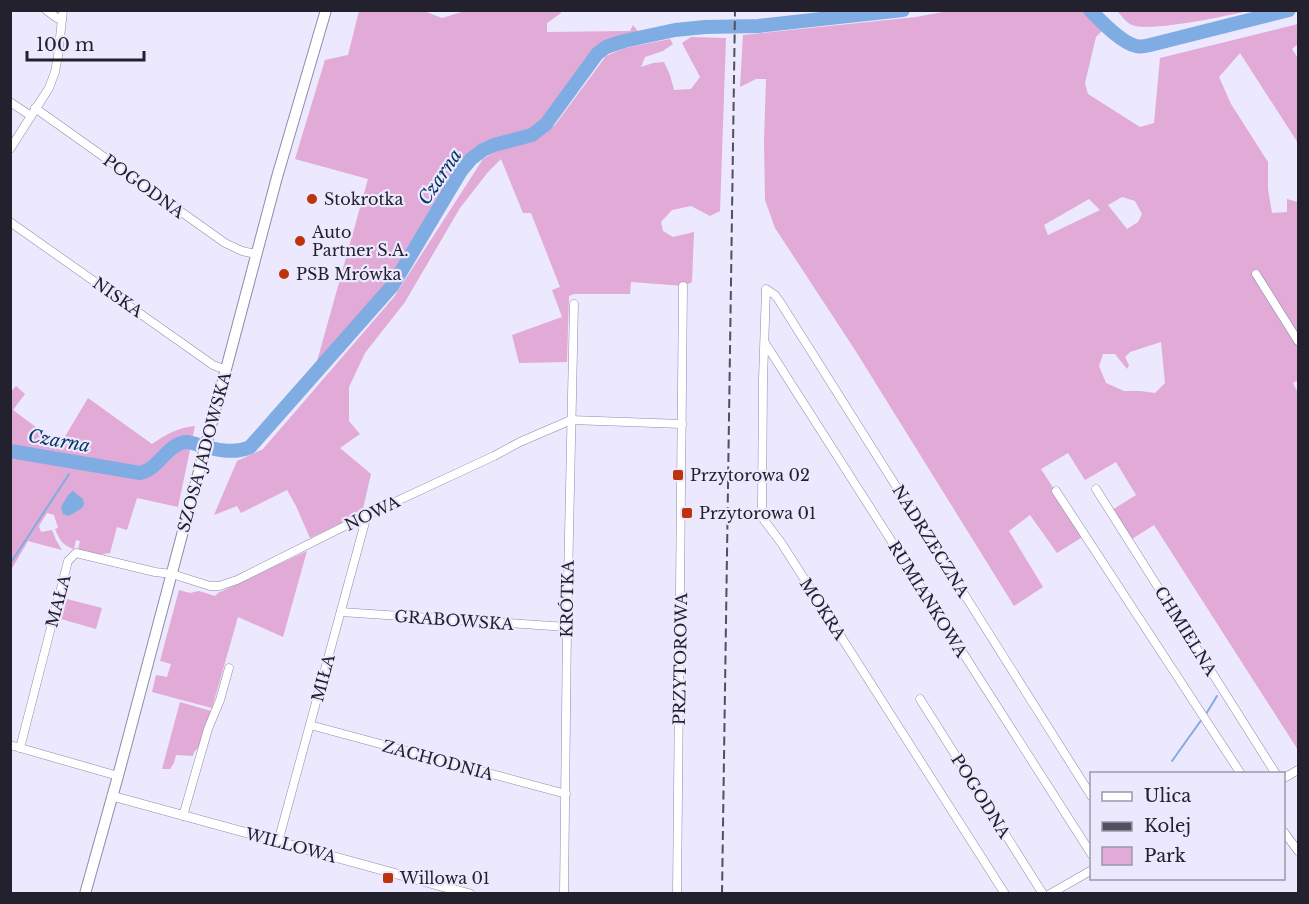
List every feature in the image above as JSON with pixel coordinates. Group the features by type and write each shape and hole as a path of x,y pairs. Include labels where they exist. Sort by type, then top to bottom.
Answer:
{"main road":[{"name":"SZOSA JADOWSKA","path":"85,894 280,165 326,10"}],"street":[{"path":"45,10 62,20"},
{"path":"10,149 49,88 55,72 63,10"},
{"path":"10,102 31,116"},
{"name":"POGODNA","path":"35,108 225,243 256,254"},
{"name":"NISKA","path":"10,222 213,365 226,370"},
{"path":"1256,274 1299,341"},
{"name":"PRZYTOROWA","path":"677,894 683,286"},
{"name":"MOKRA","path":"766,289 762,507 764,520 782,544 1005,894"},
{"name":"NADRZECZNA","path":"766,289 775,295 792,321 1090,794"},
{"name":"KRÓTKA","path":"564,894 574,304"},
{"name":"RUMIANKOWA","path":"764,343 1090,852"},
{"path":"571,420 682,424"},
{"name":"NOWA","path":"172,574 206,585 223,585 520,442 571,420"},
{"name":"CHMIELNA","path":"1096,489 1275,772"},
{"path":"1056,491 1240,772"},
{"name":"MIŁA","path":"278,842 367,515"},
{"name":"MAŁA","path":"20,748 68,561 72,556 78,553 172,574"},
{"name":"GRABOWSKA","path":"341,612 567,627"},
{"path":"183,816 208,729 220,700 229,668"},
{"name":"POGODNA","path":"920,699 1042,894"},
{"name":"ZACHODNIA","path":"310,725 566,794"},
{"path":"10,746 118,776"},
{"path":"1285,777 1299,770"},
{"name":"WILLOWA","path":"112,796 470,894"},
{"path":"1285,833 1299,851"},
{"path":"1050,894 1090,871"}],"green space":[{"path":"359,11 424,11 442,18 465,11 561,11 547,23 547,32 630,31 633,25 640,34 605,43 595,49 543,121 531,129 496,139 469,156 458,169 390,282 314,372 368,179 295,159 325,60 348,55"},
{"path":"948,11 1087,11 1104,29 1096,37 1085,83 1088,94 1140,127 1154,123 1160,58 1298,24 1298,44 1292,49 1298,58 1298,143 1240,53 1219,77 1231,104 1268,162 1268,189 1272,213 1287,212 1287,199 1298,202 1298,380 1293,383 1298,393 1298,750 1154,525 1132,539 1112,510 1136,495 1116,462 1085,480 1068,453 1041,469 1084,536 1057,553 1030,515 1009,531 1043,587 1014,606 855,350 775,228 765,200 766,79 756,79 740,87 743,35 916,17","holes":["1122,197 1135,201 1142,214 1138,222 1127,229 1108,205","1089,199 1100,210 1048,235 1044,225","1161,342 1165,383 1155,393 1124,391 1106,383 1099,366 1103,354 1115,354 1127,369 1129,365 1125,357 1130,352"]},
{"path":"1117,11 1249,11 1188,23 1152,27 1130,24"},
{"path":"691,37 726,38 720,211 710,216 691,206 672,210 661,222 663,231 673,237 694,232 692,282 684,286 631,282 630,294 574,294 569,296 567,362 519,363 512,335 562,317 552,290 560,287 531,213 523,213 501,159 460,208 405,302 365,353 349,387 349,421 360,434 340,448 371,474 362,513 310,538 287,490 241,513 237,506 214,515 237,461 263,449 394,297 483,159 499,149 540,135 555,125 606,56 625,48 670,39 673,44 663,51 645,57 641,67 664,62 674,90 691,89 700,77 682,43"},
{"path":"16,386 25,394 13,410 60,445 88,398 152,444 172,432 195,426 178,507 137,498 127,530 117,527 110,553 96,555 78,550 80,541 76,540 74,549 64,544 55,529 58,528 54,515 47,513 39,526 41,532 52,530 62,550 28,541 11,570 10,393"},
{"path":"307,551 283,637 238,617 212,708 152,692 156,675 167,677 171,664 160,661 179,590 190,593 199,591 215,596"},
{"path":"67,599 102,608 96,629 61,619"},
{"path":"180,702 211,711 202,744 193,756 176,755 170,769 162,769"}],"water":[{"path":"73,491 83,499 84,504 82,508 69,516 63,514 61,507"}],"waterway":[{"name":"Czarna","path":"10,451 140,473 153,466 169,450 181,443 188,442 227,451 250,447 393,285 461,171 471,159 494,145 532,135 546,124 597,54 606,47 675,30 758,26 903,10"},
{"name":"Czarna","path":"1090,10 1118,36 1130,44 1139,46 1289,10"},
{"name":"Czarna","path":"74,467 77,462"},
{"path":"10,564 69,474"},
{"path":"1206,714 1217,696"},
{"path":"1172,761 1202,719"}],"railway":[{"path":"722,894 735,10"}],"place":[{"name":"Stokrotka","path":"312,199"},
{"name":"Auto Partner S.A.","path":"300,241"},
{"name":"PSB Mrówka","path":"284,274"},
{"name":"Przytorowa 02","path":"678,475"},
{"name":"Przytorowa 01","path":"687,513"},
{"name":"Willowa 01","path":"388,878"}]}
